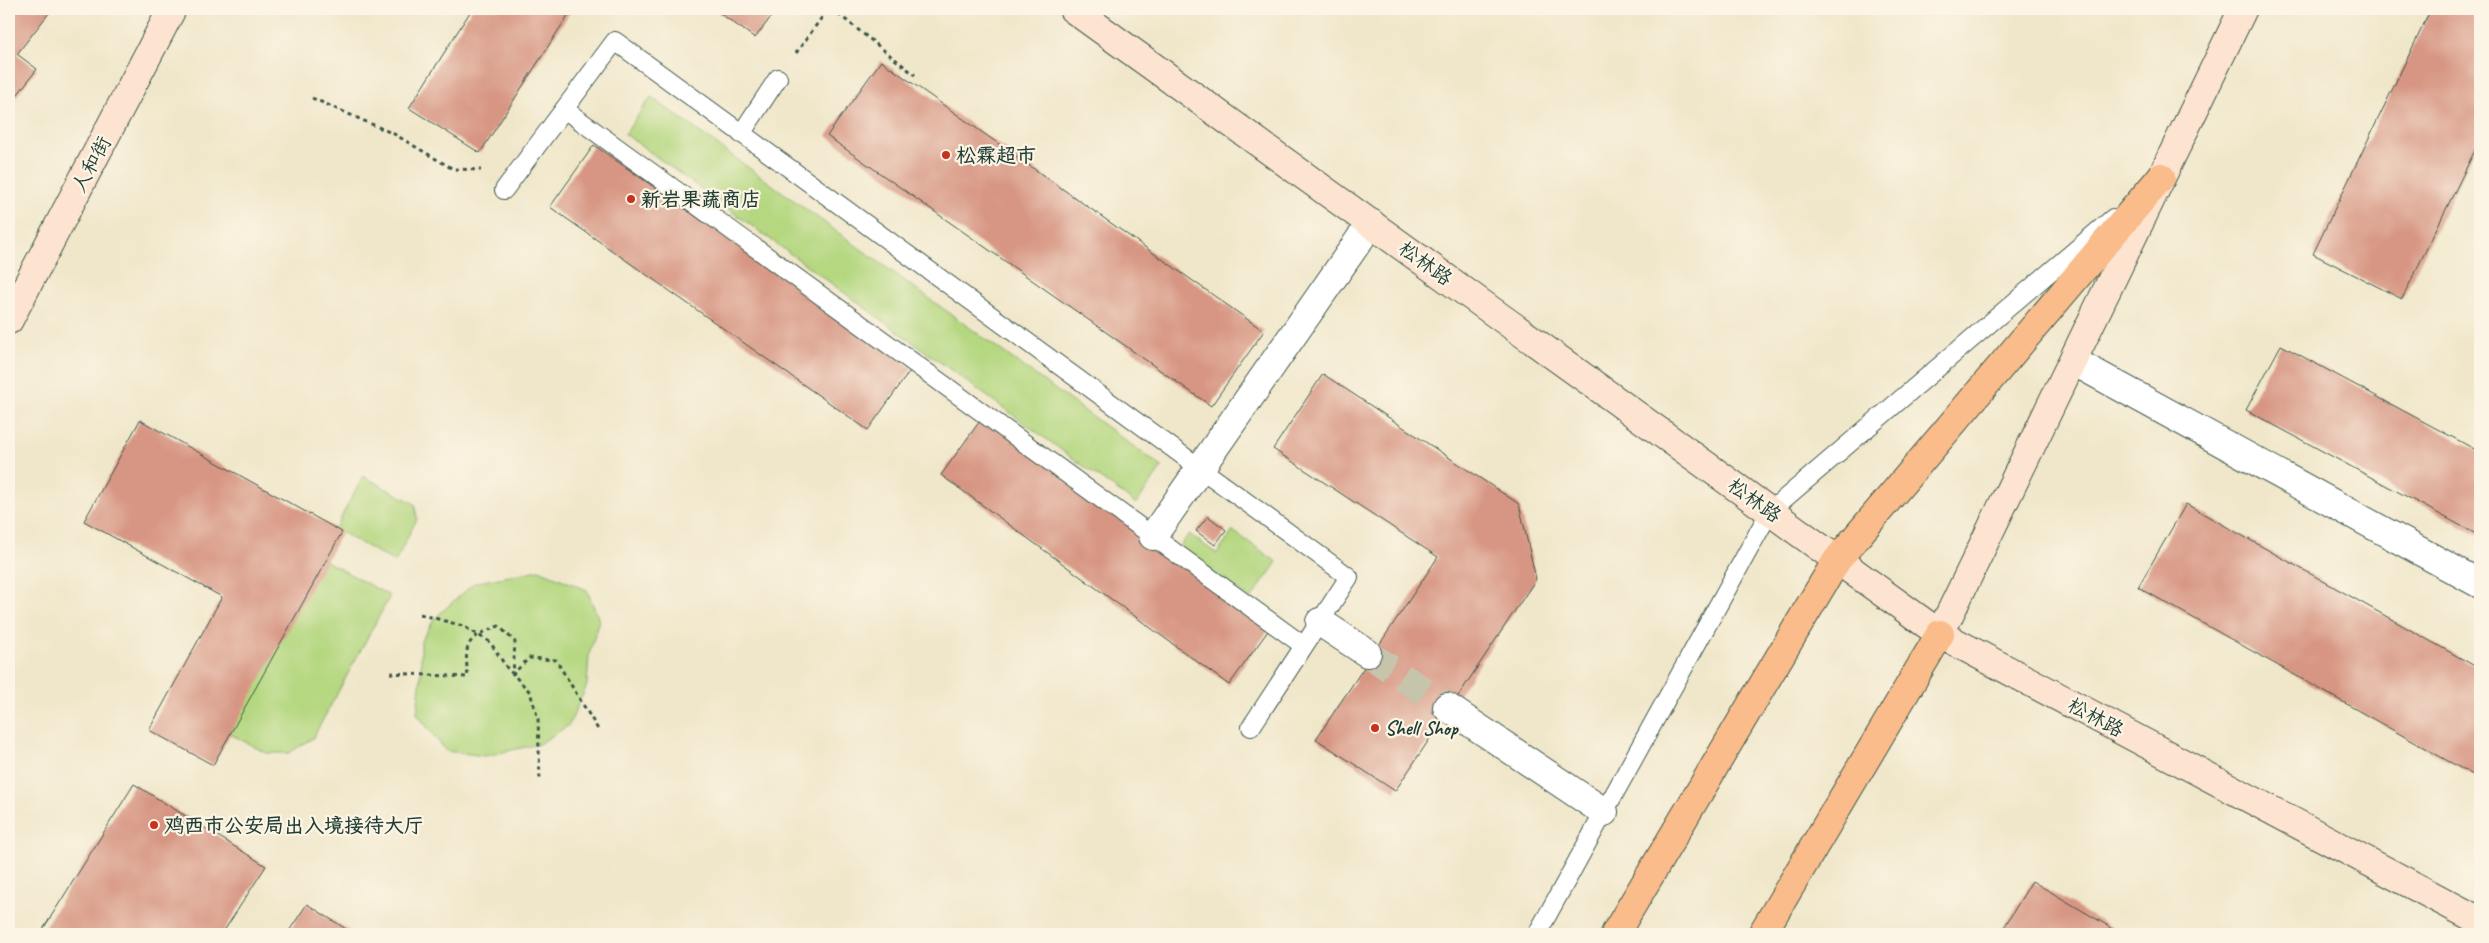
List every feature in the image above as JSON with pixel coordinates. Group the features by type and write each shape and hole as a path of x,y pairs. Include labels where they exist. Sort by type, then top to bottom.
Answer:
{"main road":[{"path":"1614,934 1837,560 2162,177"},
{"path":"1762,934 1940,634"}],"street":[{"name":"人和街","path":"9,320 172,9"},
{"name":"松林路","path":"1073,9 1940,634 2480,921"},
{"path":"1940,634 2243,9"},
{"path":"1153,536 1371,223"},
{"path":"2073,361 2480,584"},
{"path":"1320,622 1367,653"},
{"path":"1447,707 1604,812"}],"lane":[{"path":"504,190 615,41 1349,577 1251,727"},
{"path":"741,134 778,78"},
{"path":"564,109 1304,646"},
{"path":"1536,934 1770,511 2162,177"}],"path":[{"path":"778,78 828,9"},
{"path":"832,9 914,75"},
{"path":"312,98 394,134 454,169 519,170"},
{"path":"420,614 463,626 490,642 513,674 530,692 538,719 540,781"},
{"path":"390,673 468,678 465,653 476,634 499,626 515,642 513,674"},
{"path":"513,674 529,658 556,660 599,731"}],"green space":[{"path":"651,97 1162,467 1136,504 625,134"},
{"path":"363,476 415,504 417,519 395,562 335,529"},
{"path":"1233,531 1277,562 1251,599 1179,548 1189,534 1217,554"},
{"path":"315,555 390,596 313,738 289,753 266,753 221,729"},
{"path":"539,570 587,590 599,620 589,655 587,685 569,725 539,744 485,756 446,751 417,714 421,675 421,641 435,618 474,583"}],"building":[{"path":"9,9 52,9 17,54 37,69 9,106"},
{"path":"472,9 572,9 480,153 409,108"},
{"path":"714,9 777,9 755,38"},
{"path":"2431,9 2480,9 2480,140 2402,299 2313,254"},
{"path":"881,61 1264,331 1211,406 827,136"},
{"path":"594,145 912,368 868,430 550,207"},
{"path":"2281,345 2480,452 2480,536 2246,410"},
{"path":"1323,374 1519,504 1536,579 1395,791 1316,739 1438,557 1273,449"},
{"path":"985,414 1273,624 1229,685 941,475"},
{"path":"140,420 342,532 213,765 149,730 222,597 84,521"},
{"path":"2186,504 2480,669 2480,779 2138,587"},
{"path":"1208,516 1226,530 1215,545 1196,531"},
{"name":"鸡西市公安局出入境接待大厅","path":"134,784 266,866 222,934 40,934"},
{"path":"2032,881 2122,934 2000,934"},
{"path":"307,904 354,934 287,934"}],"tunnel":[{"path":"1367,653 1447,707"}],"place":[{"name":"松霖超市","path":"946,155"},
{"name":"新岩果蔬商店","path":"631,199"},
{"name":"Shell Shop","path":"1375,728"},
{"name":"鸡西市公安局出入境接待大厅","path":"154,825"}]}
